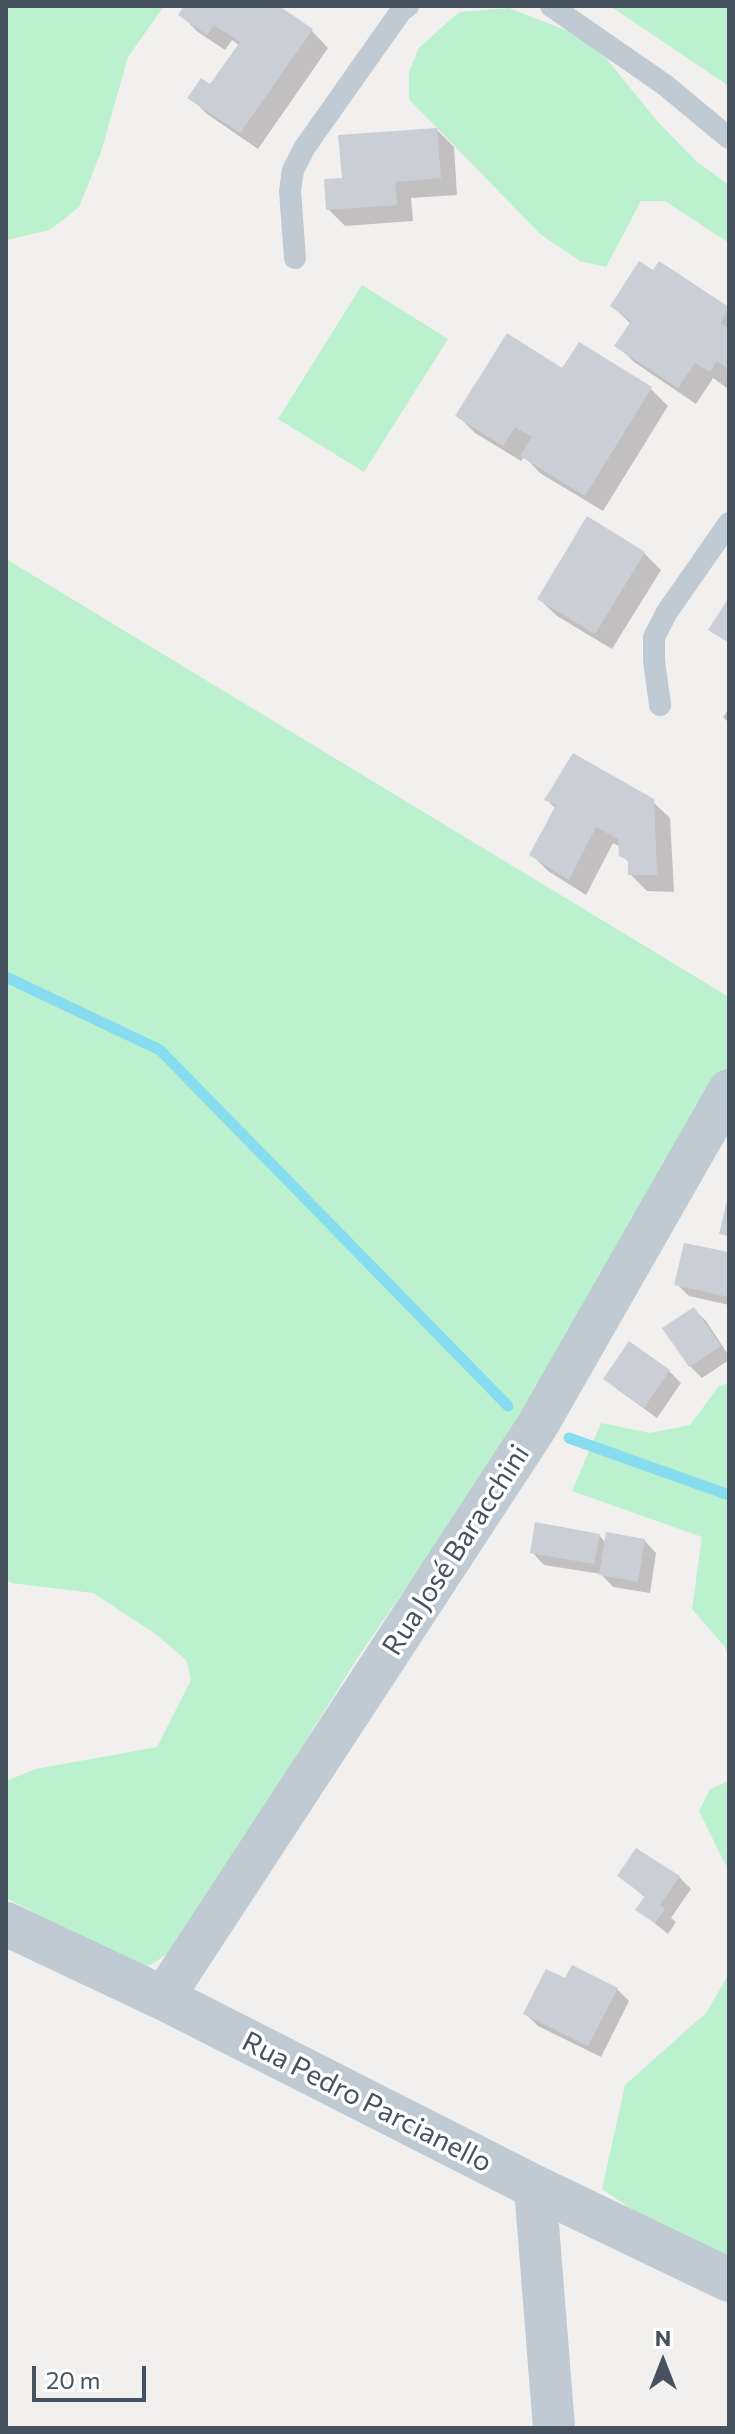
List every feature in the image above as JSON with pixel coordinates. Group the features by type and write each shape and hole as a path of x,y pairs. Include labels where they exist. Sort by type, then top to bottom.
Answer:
{"street":[{"name":"Rua José Baracchini","path":"163,1998 537,1426 729,1090"},
{"name":"Rua Pedro Parcianello","path":"6,1924 163,1998 535,2187 729,2280"},
{"path":"535,2187 554,2428"}],"lane":[{"path":"295,258 290,191 293,170 305,147 401,11 408,6"},
{"path":"551,6 665,85 729,138"},
{"path":"660,705 654,637 667,612 729,523"}],"green space":[{"path":"6,6 164,6 128,57 101,152 79,207 50,230 6,240"},
{"path":"610,6 729,6 729,88 723,82"},
{"path":"509,8 581,36 602,53 657,121 696,161 729,185 729,243 665,201 641,201 606,267 580,261 540,234 409,99 409,71 419,48 459,12"},
{"path":"362,285 448,339 364,472 278,419"},
{"path":"6,559 729,997 729,1074 594,1300 447,1528 358,1657 176,1949 143,1969 6,1898 6,1781 36,1769 157,1747 191,1680 187,1661 178,1653 154,1633 93,1593 11,1583 6,1579"},
{"path":"729,1383 729,1658 724,1646 692,1609 702,1537 572,1491 601,1423 650,1433 690,1425 719,1386"},
{"path":"729,1781 729,1872 699,1811 710,1789"},
{"path":"729,1973 729,2269 707,2261 602,2189 625,2085 707,2012"}],"building":[{"path":"184,6 279,6 313,29 240,133 187,98 201,78 210,84 240,42 214,25 207,35 178,15"},
{"path":"437,128 441,178 395,182 397,205 326,210 324,179 342,178 338,135"},
{"path":"639,261 653,270 659,261 729,307 721,323 729,329 729,369 717,361 710,372 695,363 678,388 614,346 631,321 610,306"},
{"path":"507,333 562,368 579,342 652,387 585,496 520,456 532,437 515,427 503,446 455,416"},
{"path":"587,516 645,552 595,634 537,599"},
{"path":"729,597 729,643 708,630"},
{"path":"573,753 654,799 657,875 628,875 628,860 619,856 618,839 596,827 569,880 529,855 556,805 544,800"},
{"path":"729,1196 729,1236 719,1234"},
{"path":"684,1243 729,1252 729,1297 674,1285"},
{"path":"694,1307 721,1346 689,1367 662,1328"},
{"path":"629,1341 670,1370 644,1408 603,1379"},
{"path":"535,1522 600,1534 594,1564 530,1553"},
{"path":"606,1532 645,1539 638,1582 599,1575"},
{"path":"636,1848 680,1876 660,1905 665,1909 655,1923 635,1910 645,1896 617,1876"},
{"path":"572,1965 618,1988 588,2046 523,2014 546,1969 565,1978"}],"waterway":[{"path":"6,977 160,1050 508,1406"},
{"path":"569,1438 729,1495"}]}
